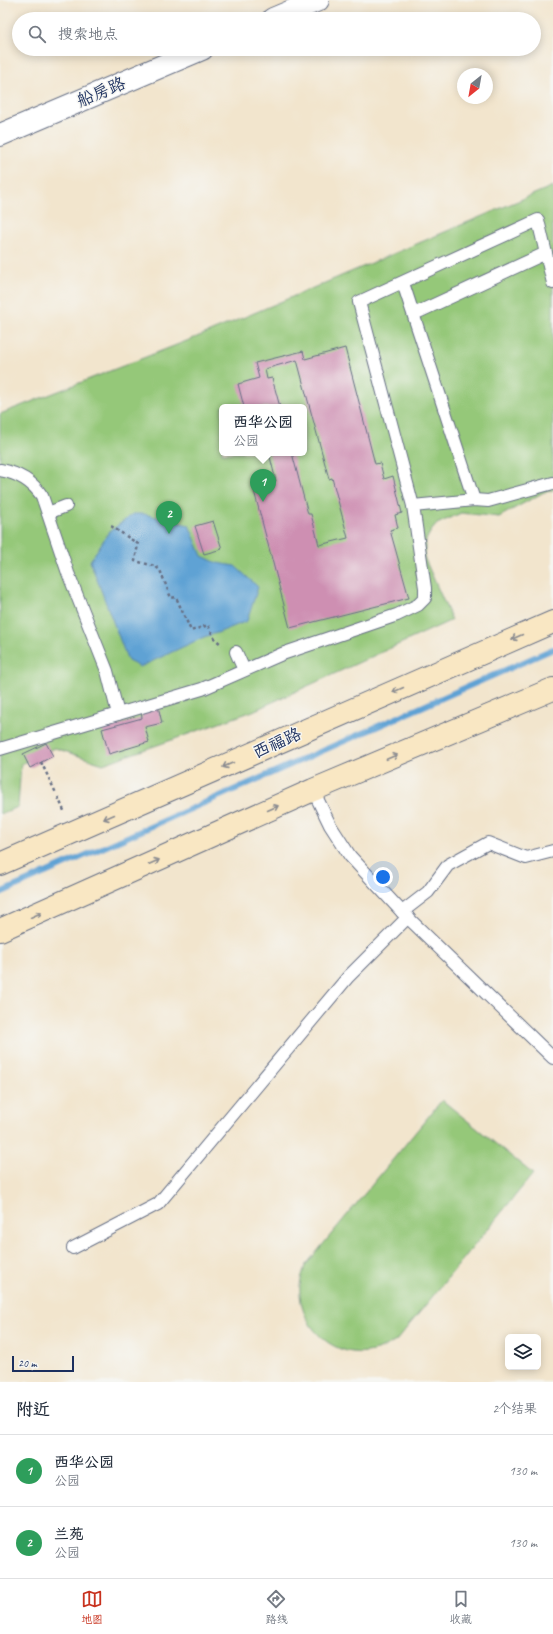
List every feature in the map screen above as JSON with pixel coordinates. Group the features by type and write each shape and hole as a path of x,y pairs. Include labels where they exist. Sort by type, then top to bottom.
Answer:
{"main road":[{"name":"西福路","path":"0,864 553,622"},
{"path":"0,930 313,790 553,689"}],"street":[{"path":"290,12 318,0"},
{"name":"船房路","path":"0,135 186,56"}],"lane":[{"path":"0,749 202,689 282,654 418,606 425,598 425,588 413,506 359,302 538,220 553,283"},
{"path":"414,314 546,253"},
{"path":"403,283 474,500"},
{"path":"0,470 11,472 23,477 37,489 42,496 68,573 107,671 118,714"},
{"path":"413,506 474,500 488,502 553,483"},
{"path":"48,513 66,506"},
{"path":"236,652 244,670"},
{"path":"313,790 330,825 350,856 405,915 553,1058"},
{"path":"73,1248 158,1204 348,976 428,892 448,865 488,843 526,858 553,851"}],"path":[{"path":"111,526 138,544 135,561 154,566 160,570 171,598 176,597 191,631 208,625 214,638"},
{"path":"42,762 56,793"}],"green space":[{"path":"553,186 553,491 544,492 499,517 461,513 437,524 431,531 426,540 424,557 452,620 253,711 103,764 55,748 21,764 18,807 0,814 0,414 207,333"},
{"path":"442,1100 533,1174 396,1341 373,1351 360,1353 347,1351 324,1339 314,1330 307,1319 302,1307 300,1294 300,1287 305,1266"}],"water":[{"path":"133,514 144,514 189,525 202,556 217,563 235,566 258,587 247,621 204,637 140,667 128,661 90,561 109,532"}],"building":[{"path":"345,348 375,464 380,463 384,479 393,476 402,513 395,515 398,528 390,530 409,598 290,628 253,487 276,481 270,456 293,456 308,514 311,514 319,545 348,538 332,478 329,479 297,360 265,369 267,379 272,378 279,404 243,404 238,384 259,378 255,363 303,351 305,359"},
{"path":"213,521 222,549 204,554 195,526"},
{"path":"158,706 162,723 145,727 149,742 109,754 102,729 142,718 141,711"},
{"path":"46,743 53,756 30,768 23,754"}],"waterway":[{"path":"0,893 553,649"}],"place":[{"name":"西华公园","path":"263,502"},
{"name":"兰苑","path":"169,534"}]}
